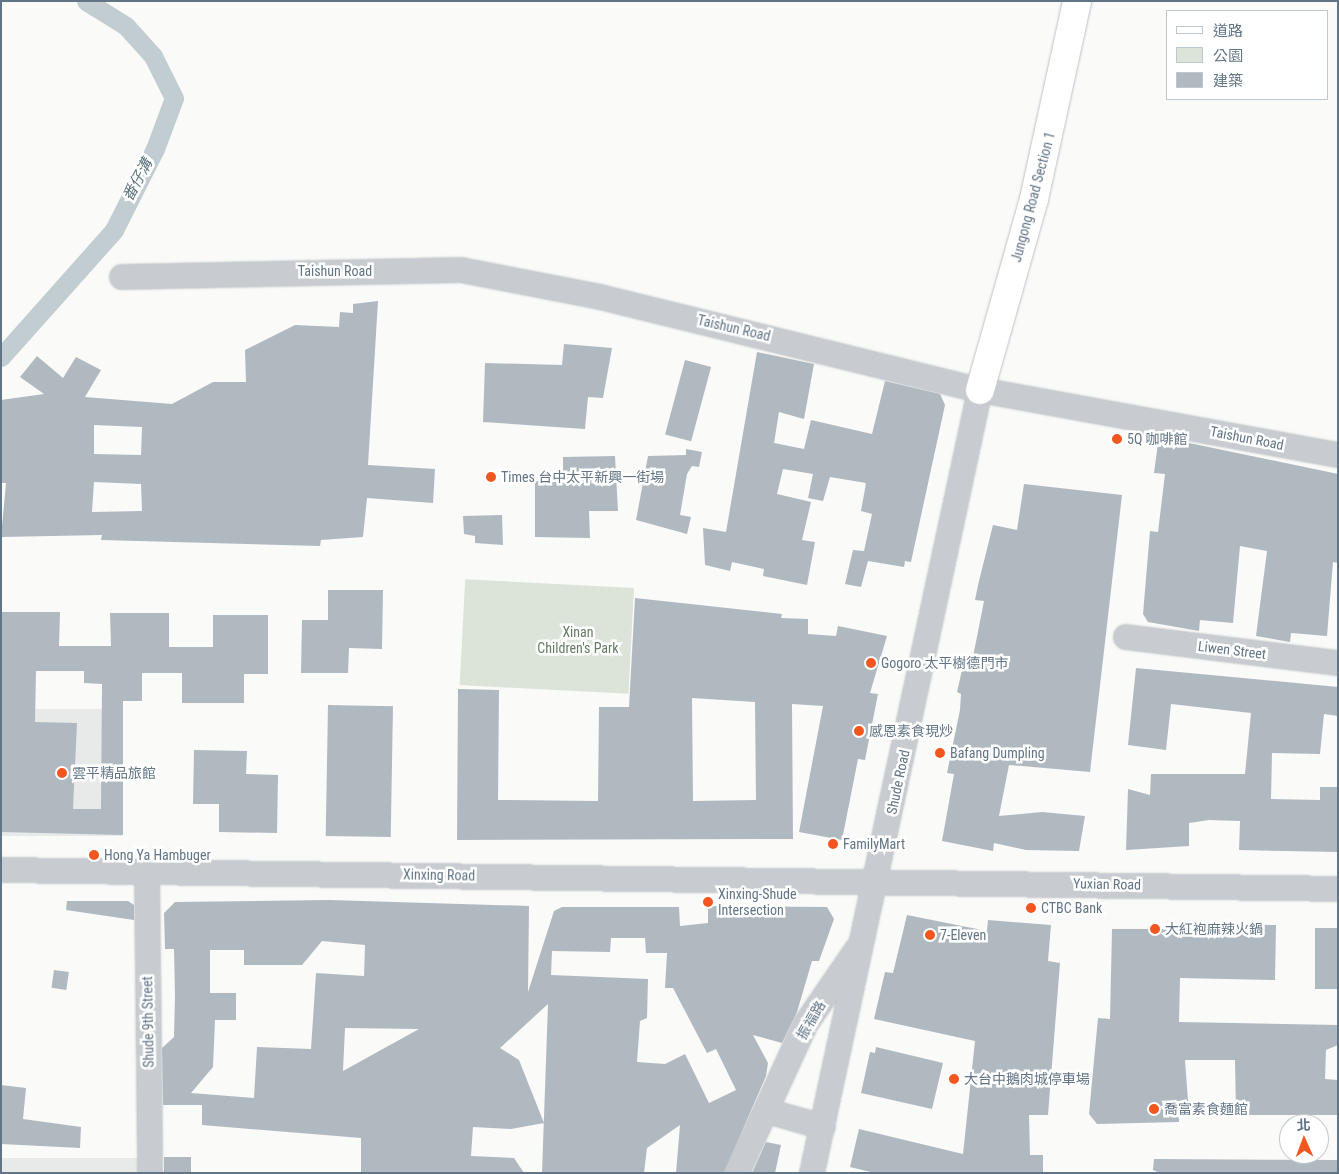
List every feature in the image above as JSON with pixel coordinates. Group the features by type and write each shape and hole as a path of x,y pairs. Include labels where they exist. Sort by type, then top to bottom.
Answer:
{"main road":[{"name":"Jungong Road Section 1","path":"980,390 1036,190 1077,1"}],"street":[{"name":"Taishun Road","path":"122,277 461,270 609,299 980,390 1338,455"},
{"name":"Shude Road","path":"812,1173 866,937 980,390"},
{"name":"Liwen Street","path":"1126,636 1338,663"},
{"name":"Xinxing Road","path":"1,870 877,884"},
{"name":"Shude 9th Street","path":"147,871 150,1173"},
{"name":"Yuxian Road","path":"877,884 1338,889"},
{"name":"振福路","path":"737,1173 767,1111 805,1024 866,937"},
{"path":"767,1111 823,1127"}],"shaded area":[{"name":"雲平精品旅館","path":"1,709 122,709 122,836 1,836"},
{"path":"1,1158 143,1158 143,1173 1,1173"}],"green space":[{"name":"Xinan Children's Park","path":"465,579 634,588 628,694 460,685"}],"building":[{"path":"378,301 368,465 435,469 433,503 367,498 363,537 321,540 320,546 101,540 102,535 1,537 6,483 1,483 1,400 44,394 20,377 37,356 63,378 76,357 101,370 85,397 172,404 213,382 246,382 245,350 295,325 339,327 340,312 353,313 353,304","holes":["94,425 142,427 141,455 94,454","94,482 141,484 142,511 92,512"]},
{"path":"564,344 612,348 603,398 588,397 585,429 483,422 485,363 562,365"},
{"path":"757,352 814,364 804,419 779,412 774,443 804,449 811,420 872,434 885,381 940,394 945,405 911,562 905,561 904,567 868,561 861,587 845,584 853,550 864,551 872,514 861,511 866,483 830,477 823,501 808,498 813,474 783,469 777,494 811,502 802,540 815,542 807,585 763,576 764,569 732,562 730,571 705,565 703,528 726,532"},
{"path":"685,360 711,367 691,441 665,434"},
{"path":"1165,438 1338,474 1338,563 1333,562 1327,636 1291,633 1290,642 1256,636 1267,551 1240,546 1233,623 1200,620 1199,631 1148,622 1143,614 1150,531 1158,532 1165,474 1154,473 1158,443"},
{"path":"686,449 702,452 699,467 692,466 687,474 680,515 691,517 687,534 636,520 648,456 686,455"},
{"path":"615,456 618,511 589,511 590,538 535,537 535,481 563,480 563,457"},
{"path":"1024,484 1122,495 1090,772 1009,765 999,816 1042,812 1085,816 1079,851 1026,850 994,843 993,851 942,841 954,774 947,773 960,710 961,694 957,692 964,661 972,662 984,601 975,600 978,585 993,525 1017,530"},
{"path":"502,515 503,545 475,543 475,536 464,534 463,516"},
{"path":"328,590 383,590 382,649 349,648 348,673 301,673 302,620 328,620"},
{"path":"635,598 782,614 781,618 808,619 808,634 836,636 838,626 887,636 870,693 878,694 865,760 858,759 842,840 799,832 823,706 792,704 793,839 457,840 458,689 499,690 498,800 598,801 599,707 629,707","holes":["692,698 755,702 756,800 693,801"]},
{"path":"1,612 60,612 59,646 111,646 110,613 169,613 169,647 213,647 213,615 268,615 268,674 244,674 244,703 182,703 182,673 142,673 142,701 123,701 123,835 1,832","holes":["36,671 84,671 84,683 102,684 101,809 73,809 77,723 35,722"]},
{"path":"1136,668 1338,687 1338,716 1324,714 1320,754 1272,753 1271,799 1320,800 1320,787 1338,787 1338,852 1239,850 1240,821 1209,820 1189,823 1189,846 1126,850 1128,789 1150,795 1151,774 1245,774 1251,713 1171,704 1166,750 1128,745"},
{"path":"328,705 393,706 391,837 326,836"},
{"path":"194,750 247,751 246,774 278,775 277,833 219,832 219,804 193,804"},
{"path":"329,900 529,906 528,992 554,911 562,907 679,907 680,926 708,923 708,906 827,907 834,919 819,961 812,961 797,1012 782,1043 753,1035 768,1063 766,1076 724,1173 676,1173 680,1125 647,1148 644,1173 542,1173 544,1123 511,1129 473,1127 471,1156 514,1158 524,1173 361,1173 361,1138 202,1125 202,1105 163,1105 162,1048 174,1037 175,997 174,949 165,949 164,913 175,902","holes":["611,938 645,938 646,953 667,953 665,988 673,988 707,1053 716,1049 736,1090 709,1103 685,1054 665,1064 637,1062 640,1021 647,1018 648,979 551,975 552,951 610,952","322,941 365,945 364,976 316,973 311,1049 257,1047 254,1098 191,1093 213,1067 215,1020 236,1020 236,993 210,993 210,950 244,950 244,965 302,965","548,1004 544,1122 519,1060 500,1048","345,1028 419,1029 343,1071"]},
{"path":"67,901 128,901 134,905 134,920 66,910"},
{"path":"907,915 987,931 988,920 1051,925 1048,961 1060,963 1048,1115 1029,1115 1030,1155 1043,1155 1043,1173 875,1173 850,1167 859,1129 963,1154 975,1041 874,1019 885,972 893,973"},
{"path":"1198,924 1276,925 1275,980 1180,978 1179,1022 1338,1025 1338,1045 1326,1050 1325,1079 1338,1080 1338,1115 1236,1115 1235,1060 1185,1060 1189,1114 1179,1114 1179,1122 1097,1124 1089,1114 1098,1018 1110,1019 1112,929 1198,929"},
{"path":"1315,928 1338,928 1338,989 1315,989"},
{"path":"54,970 69,972 66,990 51,988"},
{"path":"876,1047 943,1063 932,1109 861,1093 870,1052 875,1053"},
{"path":"1,1085 26,1088 23,1119 81,1127 80,1148 1,1144"},
{"path":"766,1142 781,1145 775,1173 752,1173"},
{"path":"164,1157 191,1157 191,1173 164,1173"},
{"path":"1154,1159 1279,1160 1279,1164 1329,1164 1329,1160 1338,1160 1338,1173 1160,1173 1153,1170"}],"waterway":[{"name":"番仔溝","path":"1,357 114,230 155,149 174,98 153,56 126,26 86,1"}],"place":[{"name":"5Q 咖啡館","path":"1117,439"},
{"name":"Times 台中太平新興一街場","path":"491,477"},
{"name":"Gogoro 太平樹德門市","path":"871,663"},
{"name":"感恩素食現炒","path":"859,731"},
{"name":"Bafang Dumpling","path":"940,753"},
{"name":"雲平精品旅館","path":"62,773"},
{"name":"FamilyMart","path":"833,844"},
{"name":"Hong Ya Hambuger","path":"94,855"},
{"name":"Xinxing-Shude Intersection","path":"708,902"},
{"name":"CTBC Bank","path":"1031,908"},
{"name":"大紅袍麻辣火鍋","path":"1155,929"},
{"name":"7-Eleven","path":"930,935"},
{"name":"大台中鵝肉城停車場","path":"954,1079"},
{"name":"喬富素食麵館","path":"1154,1109"}]}
